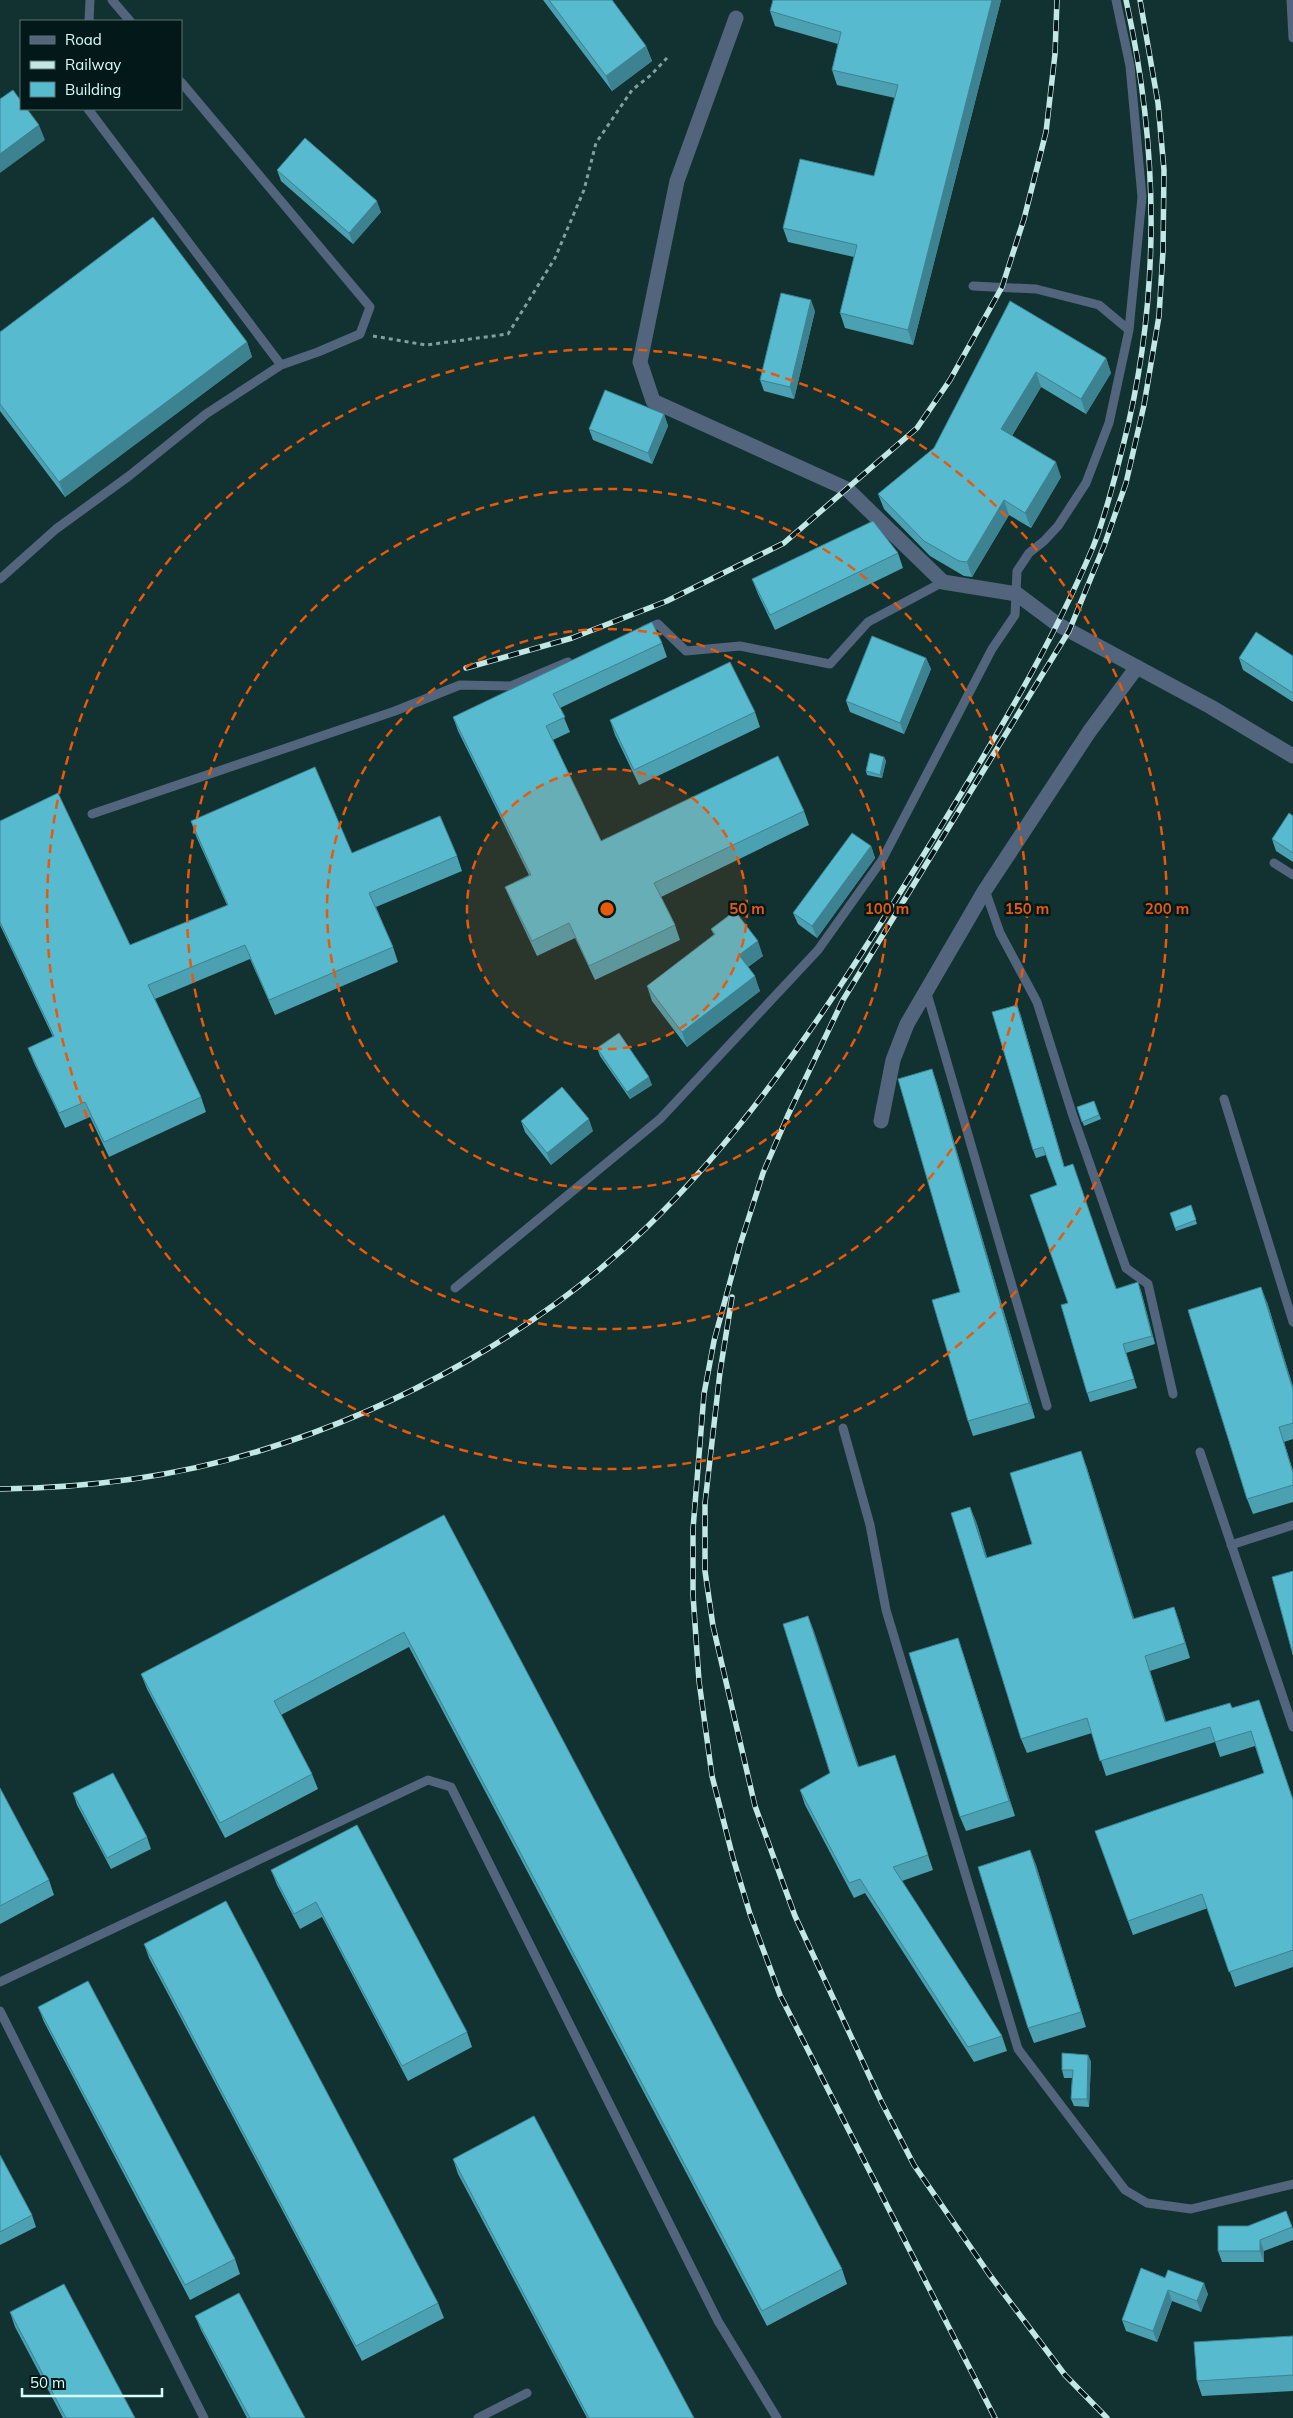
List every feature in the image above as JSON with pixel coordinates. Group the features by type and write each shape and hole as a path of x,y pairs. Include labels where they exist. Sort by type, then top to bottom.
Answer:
{"street":[{"path":"736,18 677,181 640,362 653,401 848,489 943,582 1017,594 1057,624 1211,707 1293,756"},
{"path":"881,1121 893,1060 907,1024 926,990 985,890 1089,732 1137,667"}],"lane":[{"path":"89,20 90,0"},
{"path":"112,0 129,20"},
{"path":"455,1288 660,1119 818,950 882,860 992,649 1015,615 1017,571 1029,552 1044,541 1058,526 1086,484 1109,423 1129,330 1142,197 1130,66 1116,0"},
{"path":"1291,0 1293,38"},
{"path":"0,579 56,529 129,476 206,414 281,365 360,334 370,307 182,83"},
{"path":"89,110 281,365"},
{"path":"973,286 1036,289 1099,305 1129,330"},
{"path":"639,632 658,624 686,652 740,646 830,664 868,622 943,582"},
{"path":"92,814 395,711 460,685 511,686 575,659"},
{"path":"1274,863 1293,875"},
{"path":"985,890 1000,933 1037,1002 1072,1114 1126,1268 1148,1284 1173,1394"},
{"path":"926,990 1047,1406"},
{"path":"1224,1099 1293,1322"},
{"path":"844,1428 870,1525 886,1610 1018,2049 1126,2190 1146,2203 1191,2210 1293,2184"},
{"path":"1200,1452 1293,1727"},
{"path":"1231,1545 1293,1525"},
{"path":"0,1982 428,1780 451,1787 718,2322 777,2418"},
{"path":"0,2011 204,2418"},
{"path":"478,2418 527,2393"}],"path":[{"path":"360,334 426,345 508,334 555,258 584,190 596,143 632,90 651,75 667,58"}],"building":[{"path":"549,0 612,0 646,46 606,76"},
{"path":"773,0 992,0 908,330 840,313 857,245 783,228 800,159 874,176 898,85 832,70 841,32 770,11"},
{"path":"13,90 20,100 20,110 28,110 39,125 0,154 0,99"},
{"path":"305,138 377,201 349,233 277,170"},
{"path":"153,217 247,342 59,482 0,404 0,332"},
{"path":"781,293 811,300 790,387 760,380"},
{"path":"1010,301 1106,358 1081,399 1036,372 1001,429 1056,462 1025,513 1004,500 967,562 959,561 924,541 878,494 934,448"},
{"path":"605,390 664,414 648,453 589,429"},
{"path":"873,521 898,553 770,615 752,579"},
{"path":"652,622 662,643 553,694 565,717 546,726 601,841 778,756 804,811 654,883 675,925 589,966 569,923 532,941 505,887 531,875 453,717"},
{"path":"1256,632 1293,656 1293,693 1239,658"},
{"path":"872,636 926,658 900,723 846,701"},
{"path":"730,662 755,712 634,770 610,720"},
{"path":"870,753 884,757 880,775 866,771"},
{"path":"315,767 352,853 440,816 457,856 369,893 393,947 269,1000 245,945 148,985 201,1097 104,1142 85,1102 59,1113 28,1048 54,1036 0,922 0,821 58,793 130,945 228,905 191,821"},
{"path":"1289,813 1293,816 1293,853 1272,839"},
{"path":"852,833 871,846 812,926 793,913"},
{"path":"735,911 758,941 739,955 755,976 682,1032 647,986 715,934 711,929"},
{"path":"1017,1005 1064,1167 1073,1164 1116,1289 1138,1282 1152,1336 1123,1344 1134,1379 1087,1393 1061,1305 1068,1303 1030,1195 1057,1185 1043,1147 1033,1150 992,1012"},
{"path":"619,1033 649,1077 627,1092 597,1048"},
{"path":"932,1069 1029,1403 968,1421 932,1300 960,1292 898,1079"},
{"path":"562,1087 589,1119 547,1153 521,1121"},
{"path":"1094,1101 1099,1115 1082,1122 1077,1107"},
{"path":"1191,1205 1196,1220 1175,1228 1170,1213"},
{"path":"1261,1287 1293,1390 1293,1423 1279,1427 1293,1473 1293,1485 1247,1499 1188,1310"},
{"path":"1081,1451 1133,1619 1174,1607 1185,1643 1145,1656 1165,1722 1230,1703 1232,1708 1259,1700 1293,1800 1293,1950 1229,1972 1202,1894 1128,1921 1095,1831 1264,1773 1251,1731 1215,1742 1210,1727 1100,1761 1087,1718 1021,1739 951,1513 970,1507 986,1558 1032,1544 1010,1473"},
{"path":"444,1515 842,2269 762,2311 404,1632 274,1701 312,1774 220,1823 141,1674"},
{"path":"1293,1571 1293,1655 1272,1577"},
{"path":"808,1616 858,1767 895,1755 928,1855 893,1867 1002,2036 968,2047 860,1879 849,1883 800,1790 830,1773 783,1624"},
{"path":"958,1638 1009,1801 960,1817 909,1653"},
{"path":"113,1773 147,1837 107,1858 73,1793"},
{"path":"0,1788 49,1880 0,1906"},
{"path":"357,1825 467,2032 402,2066 316,1902 294,1914 271,1870"},
{"path":"1030,1850 1081,2012 1028,2028 978,1867"},
{"path":"226,1901 438,2303 356,2346 144,1944"},
{"path":"88,1981 235,2259 185,2285 38,2007"},
{"path":"1062,2053 1088,2055 1087,2099 1071,2099 1073,2070 1062,2070"},
{"path":"534,2116 694,2418 589,2418 453,2159"},
{"path":"0,2155 32,2215 0,2232"},
{"path":"1286,2211 1292,2227 1260,2240 1260,2251 1218,2251 1218,2226 1248,2226"},
{"path":"1141,2268 1165,2278 1168,2270 1204,2283 1197,2301 1168,2290 1153,2331 1122,2320"},
{"path":"64,2284 135,2418 66,2418 10,2312"},
{"path":"239,2293 305,2418 250,2418 195,2316"},
{"path":"1293,2336 1293,2375 1197,2381 1194,2342"}],"railway":[{"path":"466,668 572,638 667,601 784,543 917,428 950,380 1002,287 1024,219 1046,132 1055,54 1057,0"},
{"path":"0,1489 98,1483 195,1468 259,1451 312,1433 415,1389 465,1362 514,1332 560,1300 604,1265 646,1228 686,1187 760,1099 828,1005 991,745 1035,667 1075,588 1102,522 1123,446 1135,390 1144,335 1149,279 1150,168 1145,112 1126,0"},
{"path":"995,2418 780,1995 750,1914 733,1858 712,1776 699,1681 693,1595 693,1529 704,1394 714,1341 740,1245 763,1173 788,1115 843,1000 1069,631 1104,546 1126,483 1144,405 1159,316 1163,251 1164,170 1158,103 1140,0"},
{"path":"732,1297 720,1372 705,1503 705,1571 713,1626 755,1806 795,1916 882,2103 914,2165 989,2274 1065,2375 1107,2418"}]}
